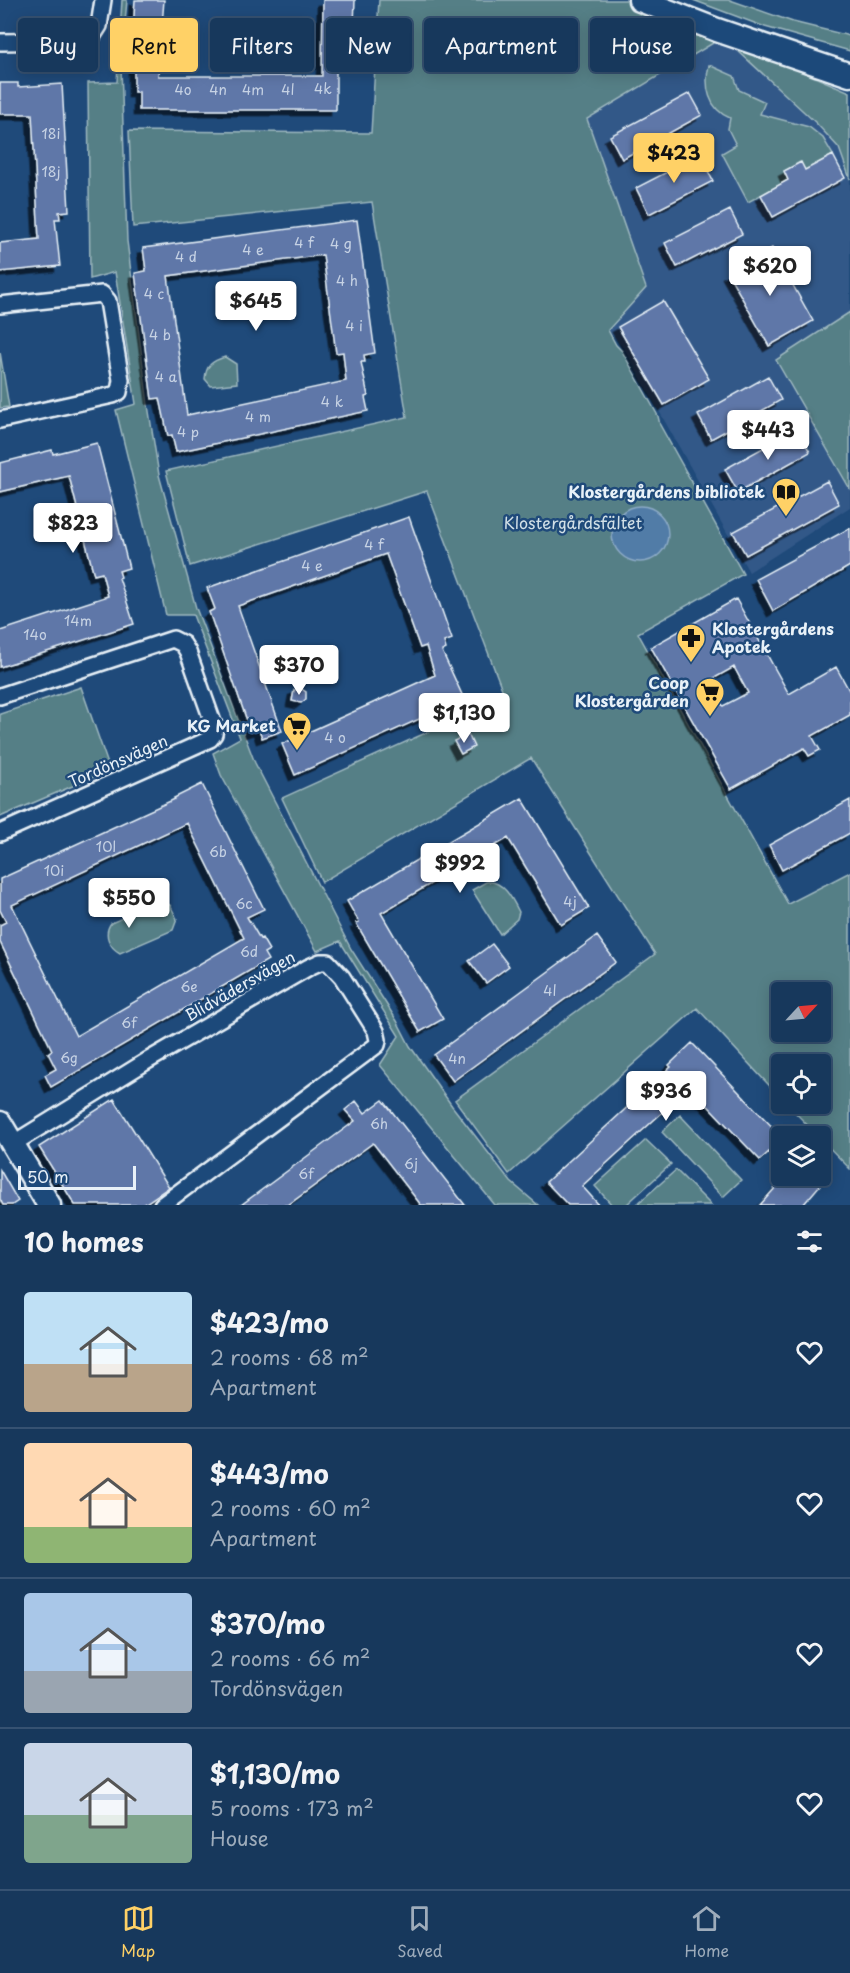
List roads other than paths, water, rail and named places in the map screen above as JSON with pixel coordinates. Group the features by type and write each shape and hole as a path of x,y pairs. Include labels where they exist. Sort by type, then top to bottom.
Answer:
{"street":[{"path":"0,42 76,41 92,37 99,26 103,0"},
{"path":"640,0 717,30 850,75"},
{"path":"0,304 102,294 108,302 121,380 119,392 113,395 0,420"},
{"name":"Tordönsvägen","path":"0,696 173,639 183,644 187,650 215,728 210,739 0,833"},
{"name":"Blidvädersvägen","path":"12,1145 147,1061 309,967 320,962 328,962 342,977 376,1031 378,1040 376,1045 162,1205"},
{"path":"0,1123 49,1205"}],"place":[{"name":"Klostergårdens bibliotek","path":"786,518"},
{"name":"Klostergårdens Apotek","path":"691,664"},
{"name":"Coop Klostergården","path":"710,718"},
{"name":"KG Market","path":"297,752"}],"park label":[{"name":"Klostergårdsfältet","path":"573,523"}]}
